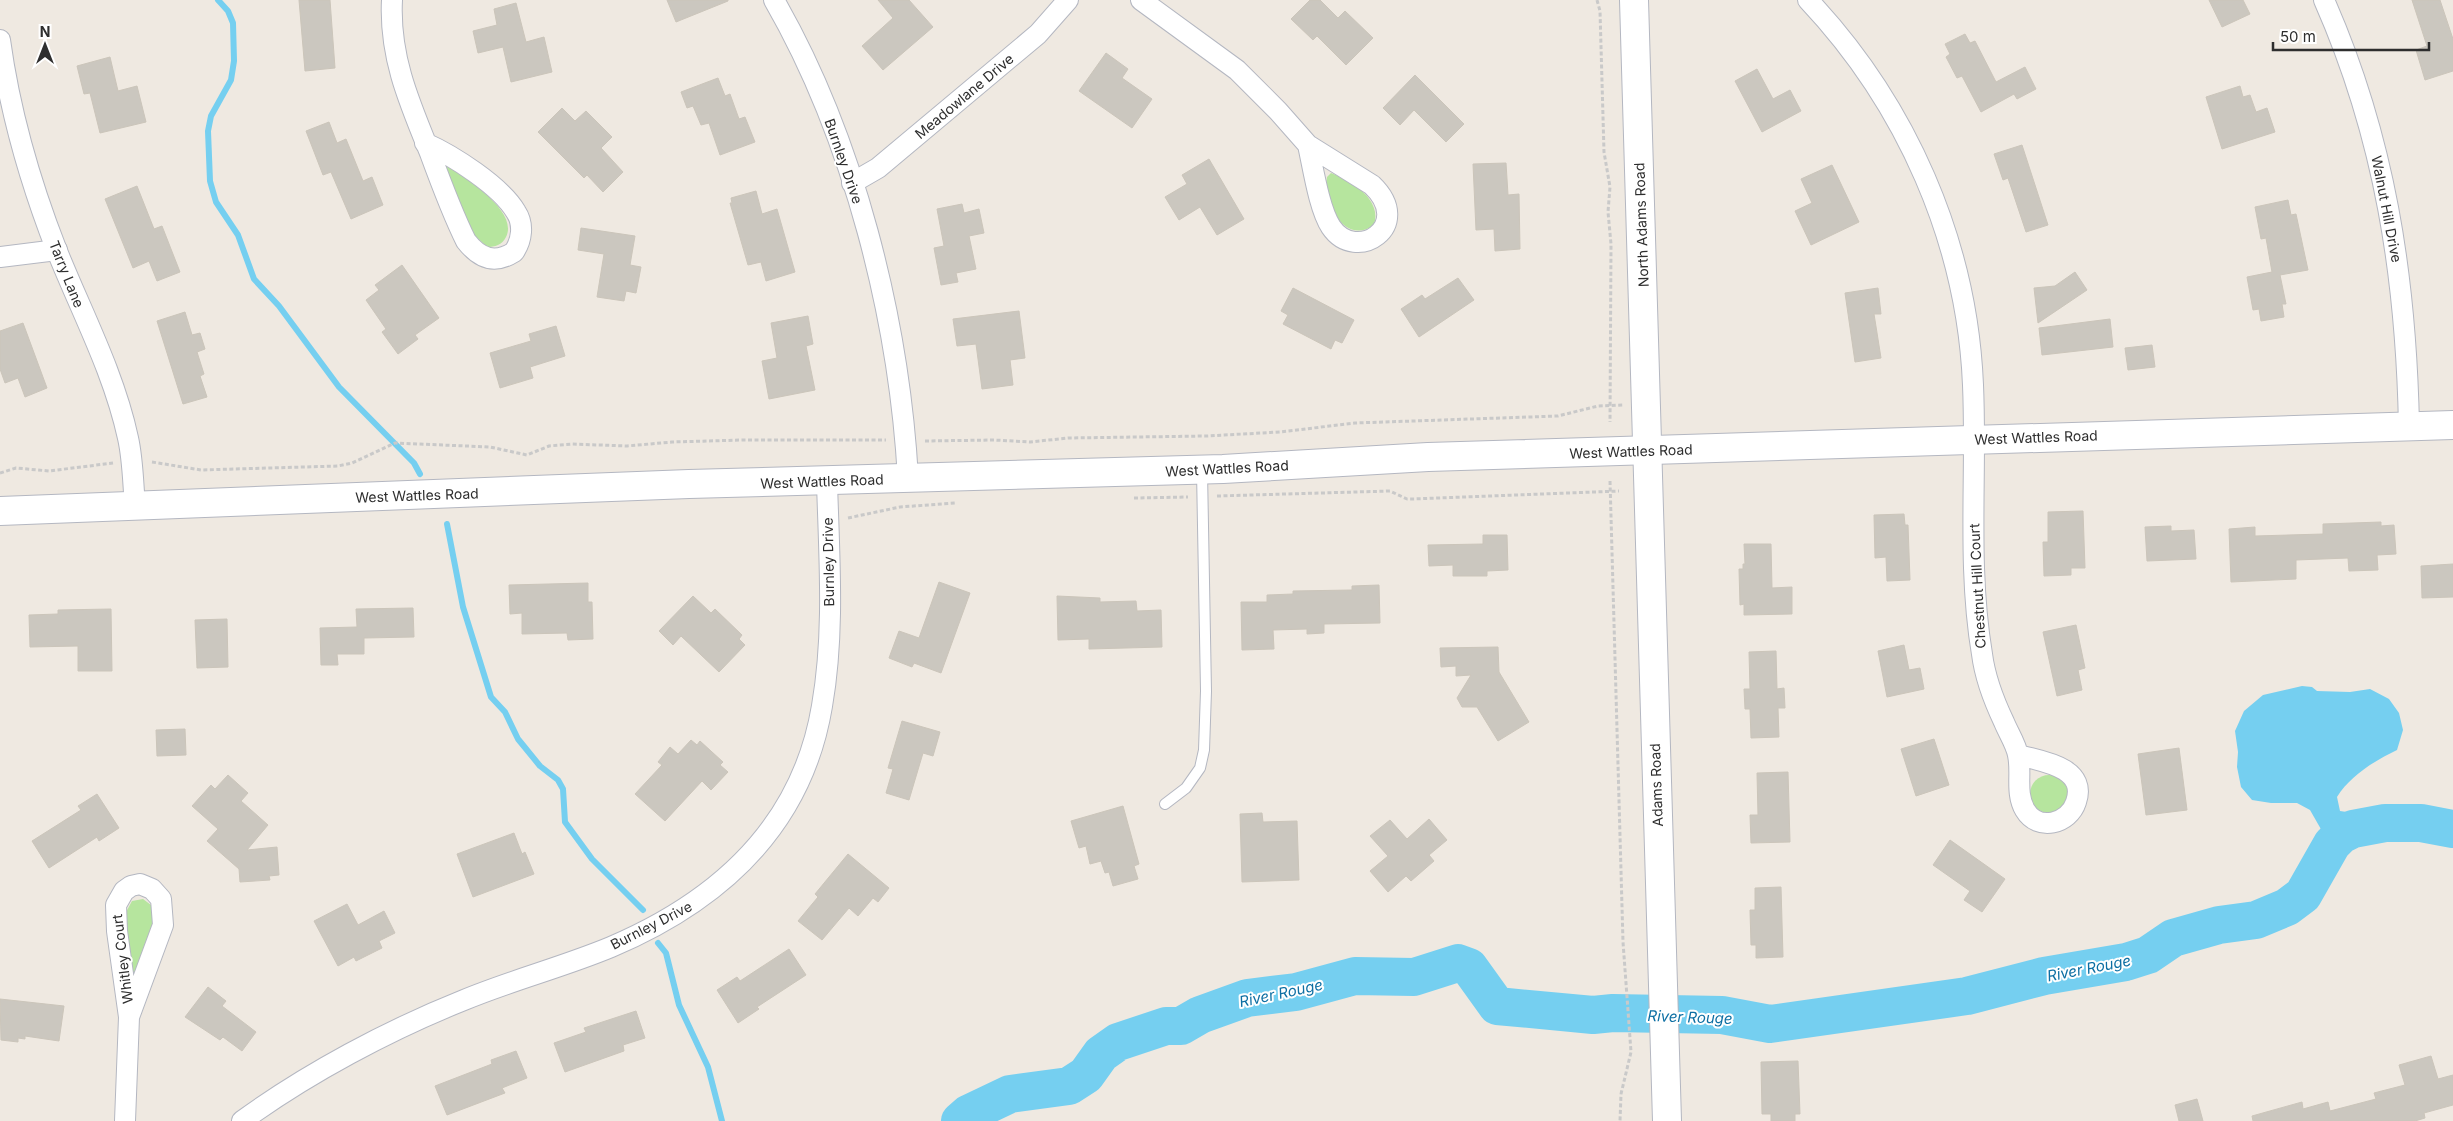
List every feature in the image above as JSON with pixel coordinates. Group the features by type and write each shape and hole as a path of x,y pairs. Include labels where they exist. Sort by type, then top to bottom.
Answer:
{"street":[{"path":"392,0 391,36 399,73 425,143 466,242 473,250 486,258 497,260 514,252 521,236 520,224 517,213 509,202 498,191 448,153 425,143"},
{"name":"Burnley Drive","path":"774,0 795,35 823,101 852,183 884,298 902,413 908,478"},
{"name":"Meadowlane Drive","path":"852,183 878,168 1030,40 1068,0"},
{"path":"1141,0 1237,70 1272,104 1308,145 1372,185 1380,193 1388,214 1384,229 1379,235 1365,242 1356,242 1338,235 1330,226 1316,181 1308,145"},
{"name":"North Adams Road","path":"1634,0 1648,450"},
{"name":"Chestnut Hill Court","path":"1808,0 1853,52 1890,107 1917,160 1936,204 1955,264 1967,329 1973,383 1974,541 1978,633 1990,688 2018,755"},
{"name":"Walnut Hill Drive","path":"2324,0 2361,96 2384,177 2405,317 2409,426"},
{"name":"Tarry Lane","path":"0,40 23,153 56,250 120,406 129,440 135,506"},
{"path":"0,257 56,250"},
{"name":"West Wattles Road","path":"0,511 689,484 827,482 908,478 1202,483 1428,457 2453,425"},
{"name":"Adams Road","path":"1648,450 1667,1121"},
{"name":"Burnley Drive","path":"242,1121 310,1078 420,1019 464,1000 608,948 667,921 700,900 756,848 780,816 799,783 813,744 822,707 829,609 827,482"},
{"name":"Whitley Court","path":"125,1121 130,1017 117,931 116,906 124,890 140,884 152,890 161,899 163,925 130,1017"}],"lane":[{"path":"1165,804 1186,788 1200,768 1204,750 1206,691 1202,483"}],"path":[{"path":"1597,0 1600,11 1604,152 1610,187 1608,212 1611,244 1610,422"},
{"path":"920,441 994,440 1030,442 1068,438 1206,436 1280,432 1355,423 1558,416 1624,405"},
{"path":"146,461 201,470 338,466 352,463 394,443 490,447 526,456 549,446 572,444 627,446 733,440 890,440"},
{"path":"0,473 16,468 49,471 119,462"},
{"path":"1610,481 1623,942 1631,1052 1621,1094 1620,1121"},
{"path":"1124,498 1202,483 1390,491 1407,499 1619,491"},
{"path":"828,523 900,507 963,502"}],"green space":[{"path":"445,166 448,166 478,187 498,207 505,217 508,227 506,237 500,244 487,247 473,234"},
{"path":"1331,173 1356,186 1370,200 1374,207 1374,225 1363,230 1354,230 1345,226 1338,219 1332,209 1326,187 1327,177"},
{"path":"2049,775 2063,780 2068,794 2063,808 2049,813 2035,808 2030,794 2035,780"},
{"path":"143,899 155,908 156,925 131,982 125,914 132,901"}],"water":[{"path":"2302,686 2312,687 2317,691 2350,692 2370,689 2389,699 2399,713 2403,730 2397,750 2363,770 2342,789 2337,797 2340,811 2360,814 2354,825 2347,832 2326,838 2310,810 2297,803 2271,803 2252,800 2241,787 2237,767 2238,752 2235,731 2244,711 2263,695"}],"building":[{"path":"299,0 330,0 335,68 305,71"},
{"path":"667,0 728,0 728,1 676,22"},
{"path":"878,0 909,0 933,27 883,70 862,46 893,18"},
{"path":"1310,0 1320,0 1338,18 1345,11 1373,38 1346,65 1317,36 1313,40 1291,19"},
{"path":"2209,0 2243,0 2250,14 2222,27"},
{"path":"2412,0 2440,0 2453,39 2453,71 2425,80 2416,50 2427,46"},
{"path":"516,3 526,42 544,37 552,72 511,82 503,47 478,53 473,31 497,25 494,9"},
{"path":"1965,34 1970,43 1975,41 1996,82 2025,67 2036,89 2017,99 2014,94 1981,112 1962,76 1957,78 1946,57 1950,54 1945,44"},
{"path":"1106,53 1128,69 1122,78 1152,99 1132,128 1079,91"},
{"path":"110,57 118,91 137,86 146,122 100,133 90,93 84,94 77,66"},
{"path":"1757,69 1773,99 1790,90 1801,111 1762,132 1735,81"},
{"path":"1415,75 1464,124 1446,142 1414,110 1400,125 1383,108"},
{"path":"718,78 725,96 730,94 739,119 745,117 755,142 720,155 709,123 701,125 693,106 687,108 681,92"},
{"path":"2240,86 2243,97 2250,95 2256,112 2267,108 2275,132 2222,149 2206,97"},
{"path":"562,108 575,121 586,111 612,137 601,148 623,172 603,192 587,175 584,178 538,132"},
{"path":"329,122 337,143 346,139 363,181 372,177 383,205 351,219 331,172 323,175 306,131"},
{"path":"2022,145 2048,225 2026,232 2008,178 2003,180 1994,154"},
{"path":"1209,159 1244,219 1217,235 1200,207 1179,220 1165,197 1187,184 1182,175"},
{"path":"1506,163 1508,195 1519,194 1520,249 1495,251 1494,229 1476,230 1473,164"},
{"path":"1832,165 1859,222 1811,245 1795,211 1812,203 1801,179"},
{"path":"137,186 154,229 162,226 180,272 157,281 149,261 133,268 105,199"},
{"path":"756,191 762,214 777,209 795,272 766,281 761,262 748,265 730,203 732,203 731,198"},
{"path":"2288,200 2291,215 2296,214 2308,270 2280,275 2286,304 2282,304 2284,317 2261,321 2259,309 2253,310 2247,277 2272,272 2266,238 2261,239 2255,207"},
{"path":"962,204 964,213 979,209 984,233 969,236 976,269 956,273 958,282 941,285 934,248 944,246 937,209"},
{"path":"581,228 635,236 630,265 641,267 636,293 626,291 624,301 597,297 604,254 578,250"},
{"path":"402,265 439,318 415,335 418,339 398,354 382,332 386,329 366,300 379,290 375,285"},
{"path":"2075,272 2087,290 2038,323 2034,288 2055,286"},
{"path":"1458,278 1474,300 1419,337 1401,309 1422,295 1425,299"},
{"path":"1293,288 1354,320 1342,343 1335,340 1331,349 1283,324 1288,315 1281,311"},
{"path":"1878,288 1881,314 1874,314 1881,358 1855,362 1845,293"},
{"path":"1019,311 1025,358 1010,360 1013,385 982,389 976,344 957,346 953,319"},
{"path":"185,312 192,335 200,333 205,349 197,352 204,374 200,376 207,397 183,404 157,321"},
{"path":"808,316 813,344 806,346 815,390 769,399 762,361 777,358 771,323"},
{"path":"2110,319 2113,347 2042,355 2039,328"},
{"path":"23,323 47,388 25,397 18,378 5,383 0,369 0,331"},
{"path":"556,326 565,356 530,367 533,378 500,388 490,353 531,341 529,334"},
{"path":"2152,345 2155,367 2128,370 2125,348"},
{"path":"2083,511 2085,568 2071,568 2071,575 2044,576 2043,542 2048,542 2048,512"},
{"path":"1904,514 1905,525 1908,525 1910,580 1887,581 1886,557 1875,558 1874,515"},
{"path":"2381,522 2381,526 2394,525 2396,554 2377,555 2378,570 2349,571 2348,558 2296,560 2296,579 2231,582 2229,529 2255,527 2255,536 2323,534 2323,524"},
{"path":"2171,526 2171,531 2194,530 2196,559 2147,561 2145,527"},
{"path":"1483,535 1507,535 1508,570 1487,571 1487,576 1453,576 1453,565 1429,566 1428,545 1483,544"},
{"path":"1744,544 1771,544 1772,588 1792,587 1792,614 1744,615 1744,604 1740,605 1739,569 1743,569 1743,564 1745,564"},
{"path":"2453,564 2453,597 2422,598 2421,566"},
{"path":"939,582 970,593 941,673 914,663 912,667 889,658 899,631 919,638"},
{"path":"588,583 588,602 592,602 593,639 568,640 567,633 522,634 522,613 510,614 509,585"},
{"path":"1379,585 1380,623 1324,624 1324,633 1307,634 1307,629 1273,630 1274,649 1242,650 1241,602 1267,602 1267,595 1293,594 1293,591 1352,590 1352,586"},
{"path":"693,596 711,613 715,609 742,635 739,639 745,645 719,672 681,636 673,645 659,631"},
{"path":"1057,596 1100,598 1100,602 1136,601 1137,611 1161,610 1162,647 1089,649 1089,639 1058,640"},
{"path":"413,608 414,637 364,638 364,654 337,654 338,665 321,665 320,628 357,627 356,609"},
{"path":"111,609 112,671 78,671 78,646 30,647 29,615 58,614 58,610"},
{"path":"227,619 228,667 197,668 195,620"},
{"path":"2076,625 2085,668 2078,670 2082,690 2057,696 2043,632"},
{"path":"1904,645 1909,670 1920,668 1924,689 1887,697 1878,651"},
{"path":"1498,647 1499,672 1529,722 1498,741 1477,707 1462,707 1457,698 1471,675 1456,676 1456,666 1441,667 1440,648"},
{"path":"1776,651 1777,689 1784,688 1785,708 1778,708 1779,737 1751,738 1750,709 1745,709 1744,689 1750,689 1749,652"},
{"path":"902,721 940,732 933,756 923,753 909,800 886,793 893,769 888,768"},
{"path":"185,729 186,755 157,756 156,730"},
{"path":"1934,739 1949,785 1916,796 1901,749"},
{"path":"691,740 697,745 700,741 723,762 720,765 728,772 711,790 702,781 665,821 635,794 662,765 658,762 670,747 678,754"},
{"path":"2179,748 2187,810 2146,815 2138,754"},
{"path":"1788,772 1790,842 1751,843 1750,815 1758,815 1757,773"},
{"path":"228,775 248,793 241,801 268,825 247,850 277,847 279,875 269,876 270,880 240,882 239,869 207,841 218,829 192,806 211,785 215,789"},
{"path":"97,794 119,828 99,841 97,837 49,868 32,841 81,810 78,806"},
{"path":"1123,806 1139,864 1134,866 1138,879 1113,886 1109,872 1105,873 1101,861 1090,864 1086,846 1079,848 1071,821"},
{"path":"1262,813 1263,822 1297,821 1299,880 1242,882 1240,814"},
{"path":"1429,819 1447,840 1429,855 1434,861 1411,881 1406,876 1388,892 1370,871 1388,856 1370,836 1390,820 1407,839"},
{"path":"514,833 522,854 525,852 534,874 473,897 457,854"},
{"path":"1950,840 2005,879 1982,912 1964,900 1970,891 1933,865"},
{"path":"848,854 889,888 878,902 873,898 858,916 849,908 822,940 798,921 818,897 815,894"},
{"path":"1781,887 1783,957 1756,958 1756,945 1751,945 1750,910 1755,910 1755,888"},
{"path":"347,904 358,925 384,911 395,933 379,941 382,948 356,961 354,957 338,966 314,921"},
{"path":"789,949 806,975 757,1007 759,1009 738,1023 717,990 737,977 740,981"},
{"path":"208,987 226,1001 222,1006 256,1032 242,1051 223,1037 220,1040 185,1017"},
{"path":"0,999 64,1006 59,1041 25,1036 25,1039 18,1038 18,1042 1,1040"},
{"path":"636,1011 645,1038 623,1045 624,1051 565,1072 554,1043 586,1032 584,1028"},
{"path":"516,1051 527,1078 502,1088 505,1093 447,1115 435,1086 492,1064 491,1060"},
{"path":"2431,1056 2438,1079 2453,1075 2453,1105 2424,1113 2425,1118 2415,1121 2253,1121 2252,1116 2302,1102 2303,1109 2328,1102 2330,1111 2376,1099 2374,1093 2405,1085 2399,1065"},
{"path":"1798,1061 1800,1114 1795,1114 1795,1121 1771,1121 1771,1114 1762,1114 1761,1062"},
{"path":"2197,1099 2203,1121 2179,1121 2175,1105"}],"waterway":[{"path":"218,0 228,11 233,23 234,61 231,80 211,116 208,131 210,181 216,202 238,235 254,279 279,306 339,387 414,463 420,474"},
{"path":"447,524 463,607 491,697 505,712 518,739 540,766 558,780 563,789 565,822 592,859 643,910"},
{"name":"River Rouge","path":"960,1121 968,1114 1010,1094 1069,1086 1086,1075 1101,1054 1118,1042 1166,1026 1181,1026 1200,1015 1247,998 1296,992 1355,976 1414,977 1458,963 1469,967 1497,1006 1593,1015 1613,1013 1722,1015 1770,1024 1967,996 2044,976 2126,962 2148,955 2173,938 2219,925 2256,920 2287,907 2303,895 2332,844 2341,835 2353,829 2385,823 2421,823 2453,829"},
{"path":"658,943 666,953 679,1005 708,1067 722,1121"}]}
